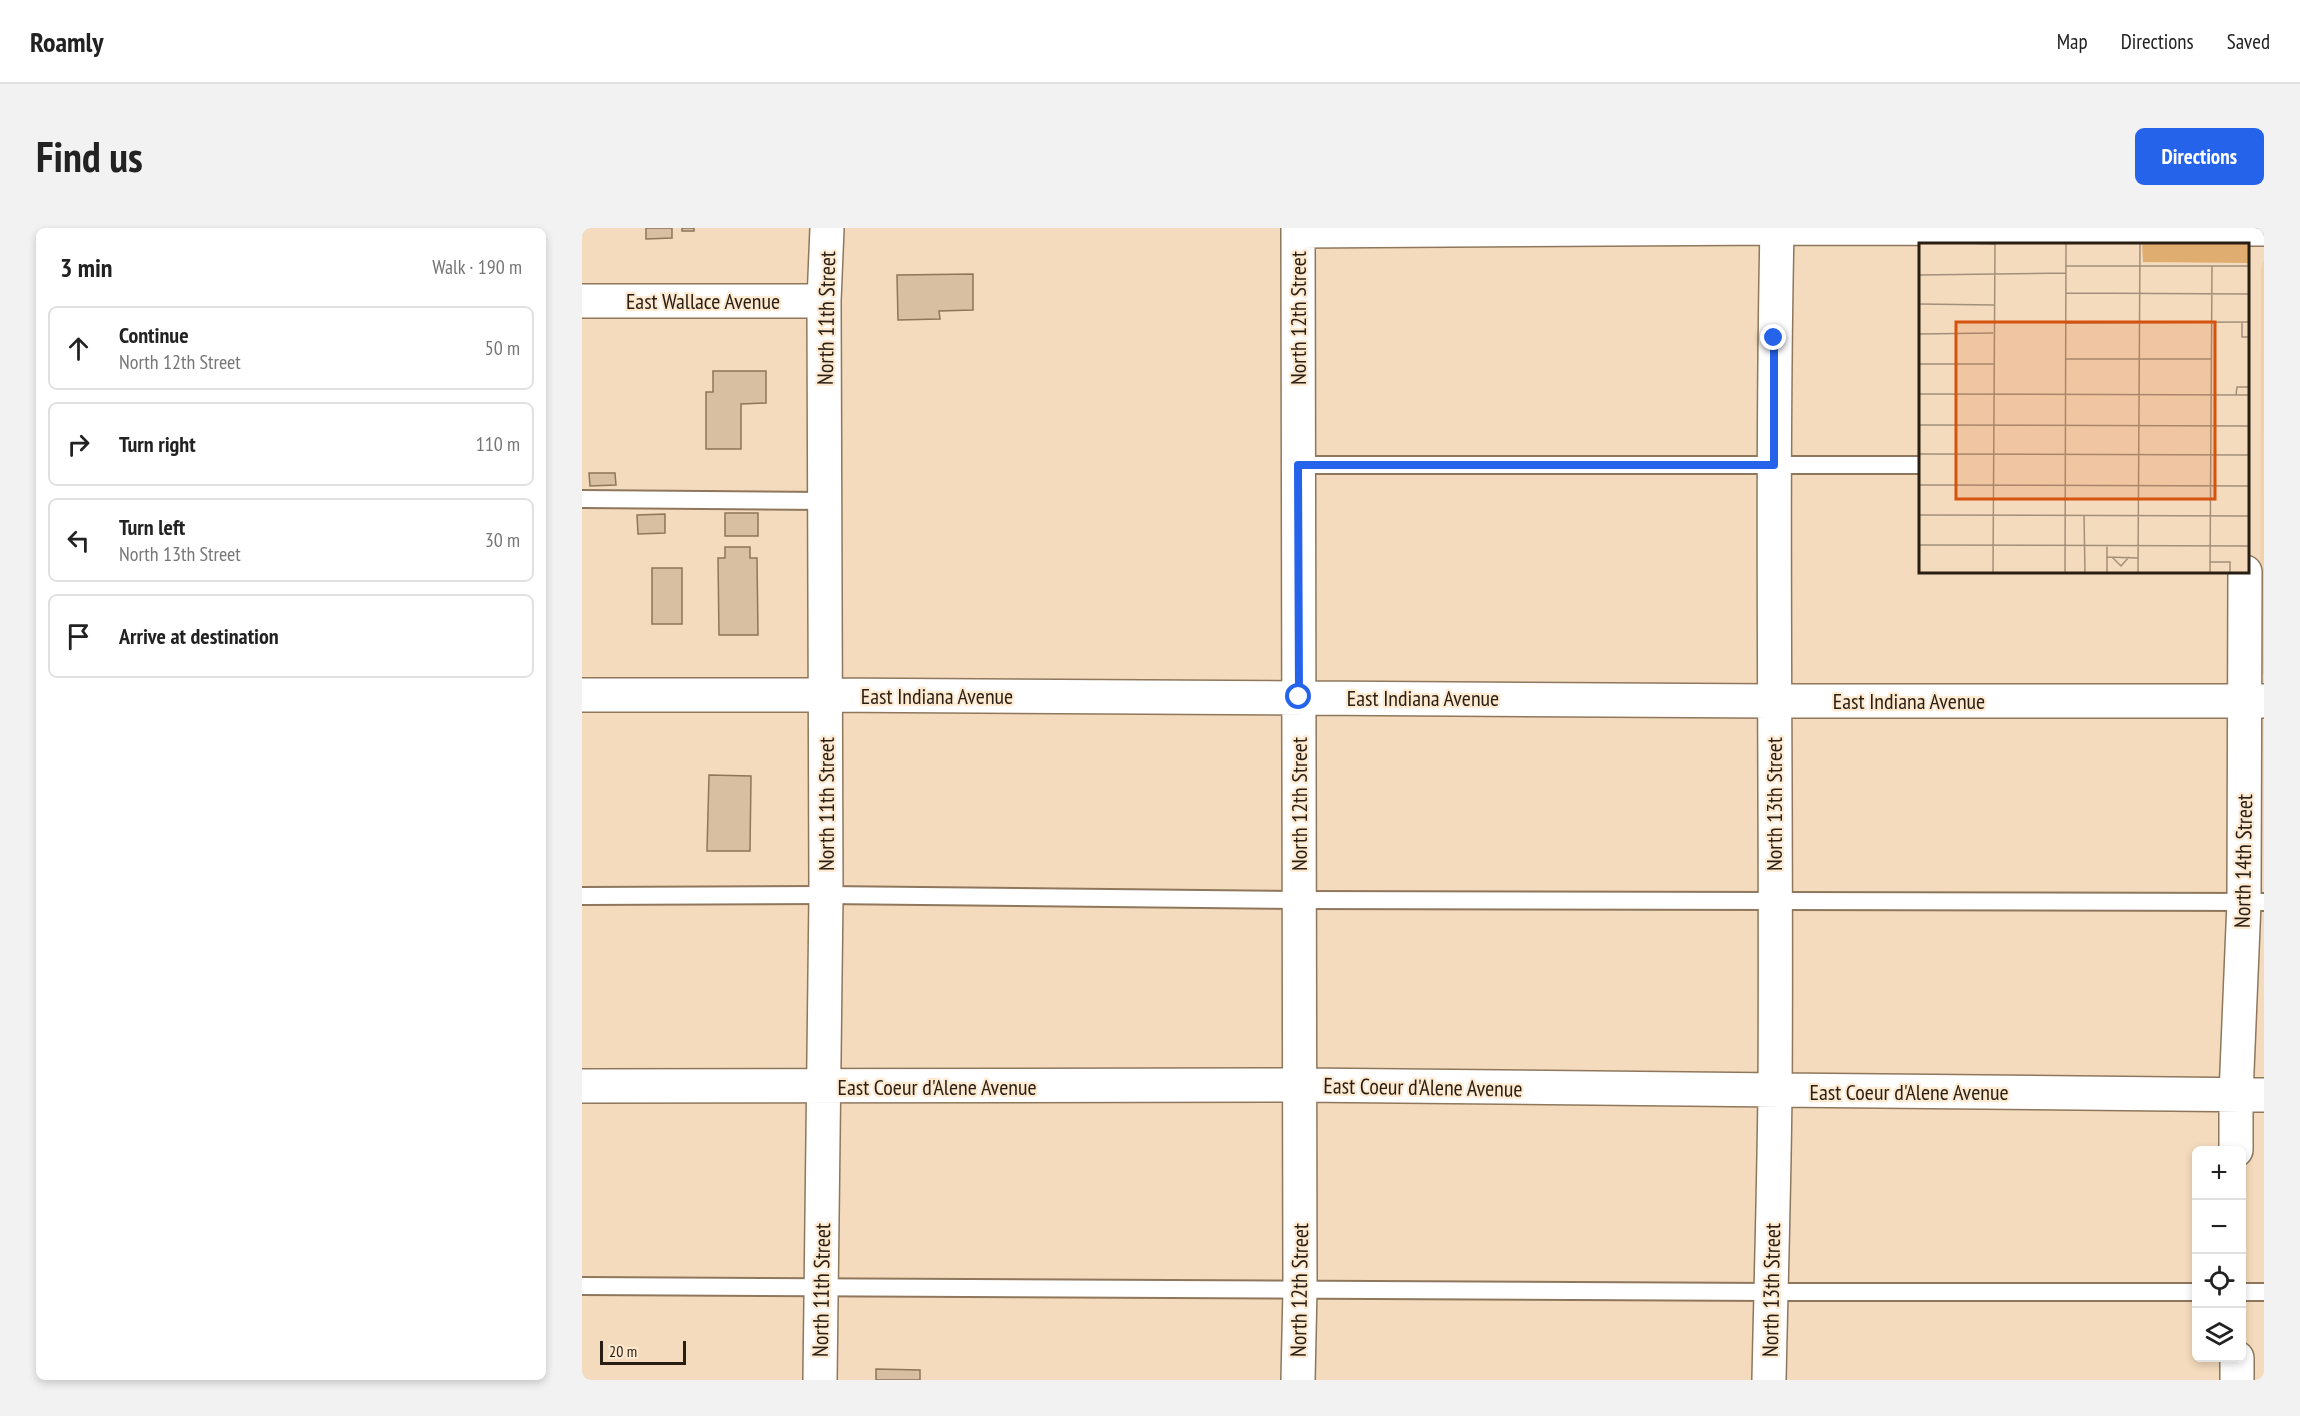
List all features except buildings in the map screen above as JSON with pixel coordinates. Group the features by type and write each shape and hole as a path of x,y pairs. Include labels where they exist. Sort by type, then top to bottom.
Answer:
{"street":[{"name":"North 11th Street","path":"820,1380 825,1087 825,301 827,228"},
{"path":"1298,229 1777,228 2249,233"},
{"name":"North 13th Street","path":"1769,1380 1775,1091 1773,701 1777,228"},
{"name":"North 12th Street","path":"1298,229 1300,1085 1298,1380"},
{"name":"East Wallace Avenue","path":"582,302 825,301"},
{"name":"North 14th Street","path":"2237,1146 2250,1095 2254,902 2255,701 2245,573"},
{"name":"East Indiana Avenue","path":"582,695 2255,701"},
{"name":"East Coeur d'Alene Avenue","path":"582,1086 1300,1085 2250,1095"},
{"path":"2237,1362 2237,1380"}],"lane":[{"path":"1298,465 1919,465"},
{"path":"582,499 825,501"},
{"path":"582,896 826,895 1299,900 2254,902"},
{"path":"582,1286 2192,1292"},
{"path":"2246,1292 2264,1292"}],"shaded area":[{"path":"2264,260 2264,674 2261,672 2260,665 2261,268"}],"route":[{"path":"1299,697 1298,465 1774,465 1774,338"}]}
